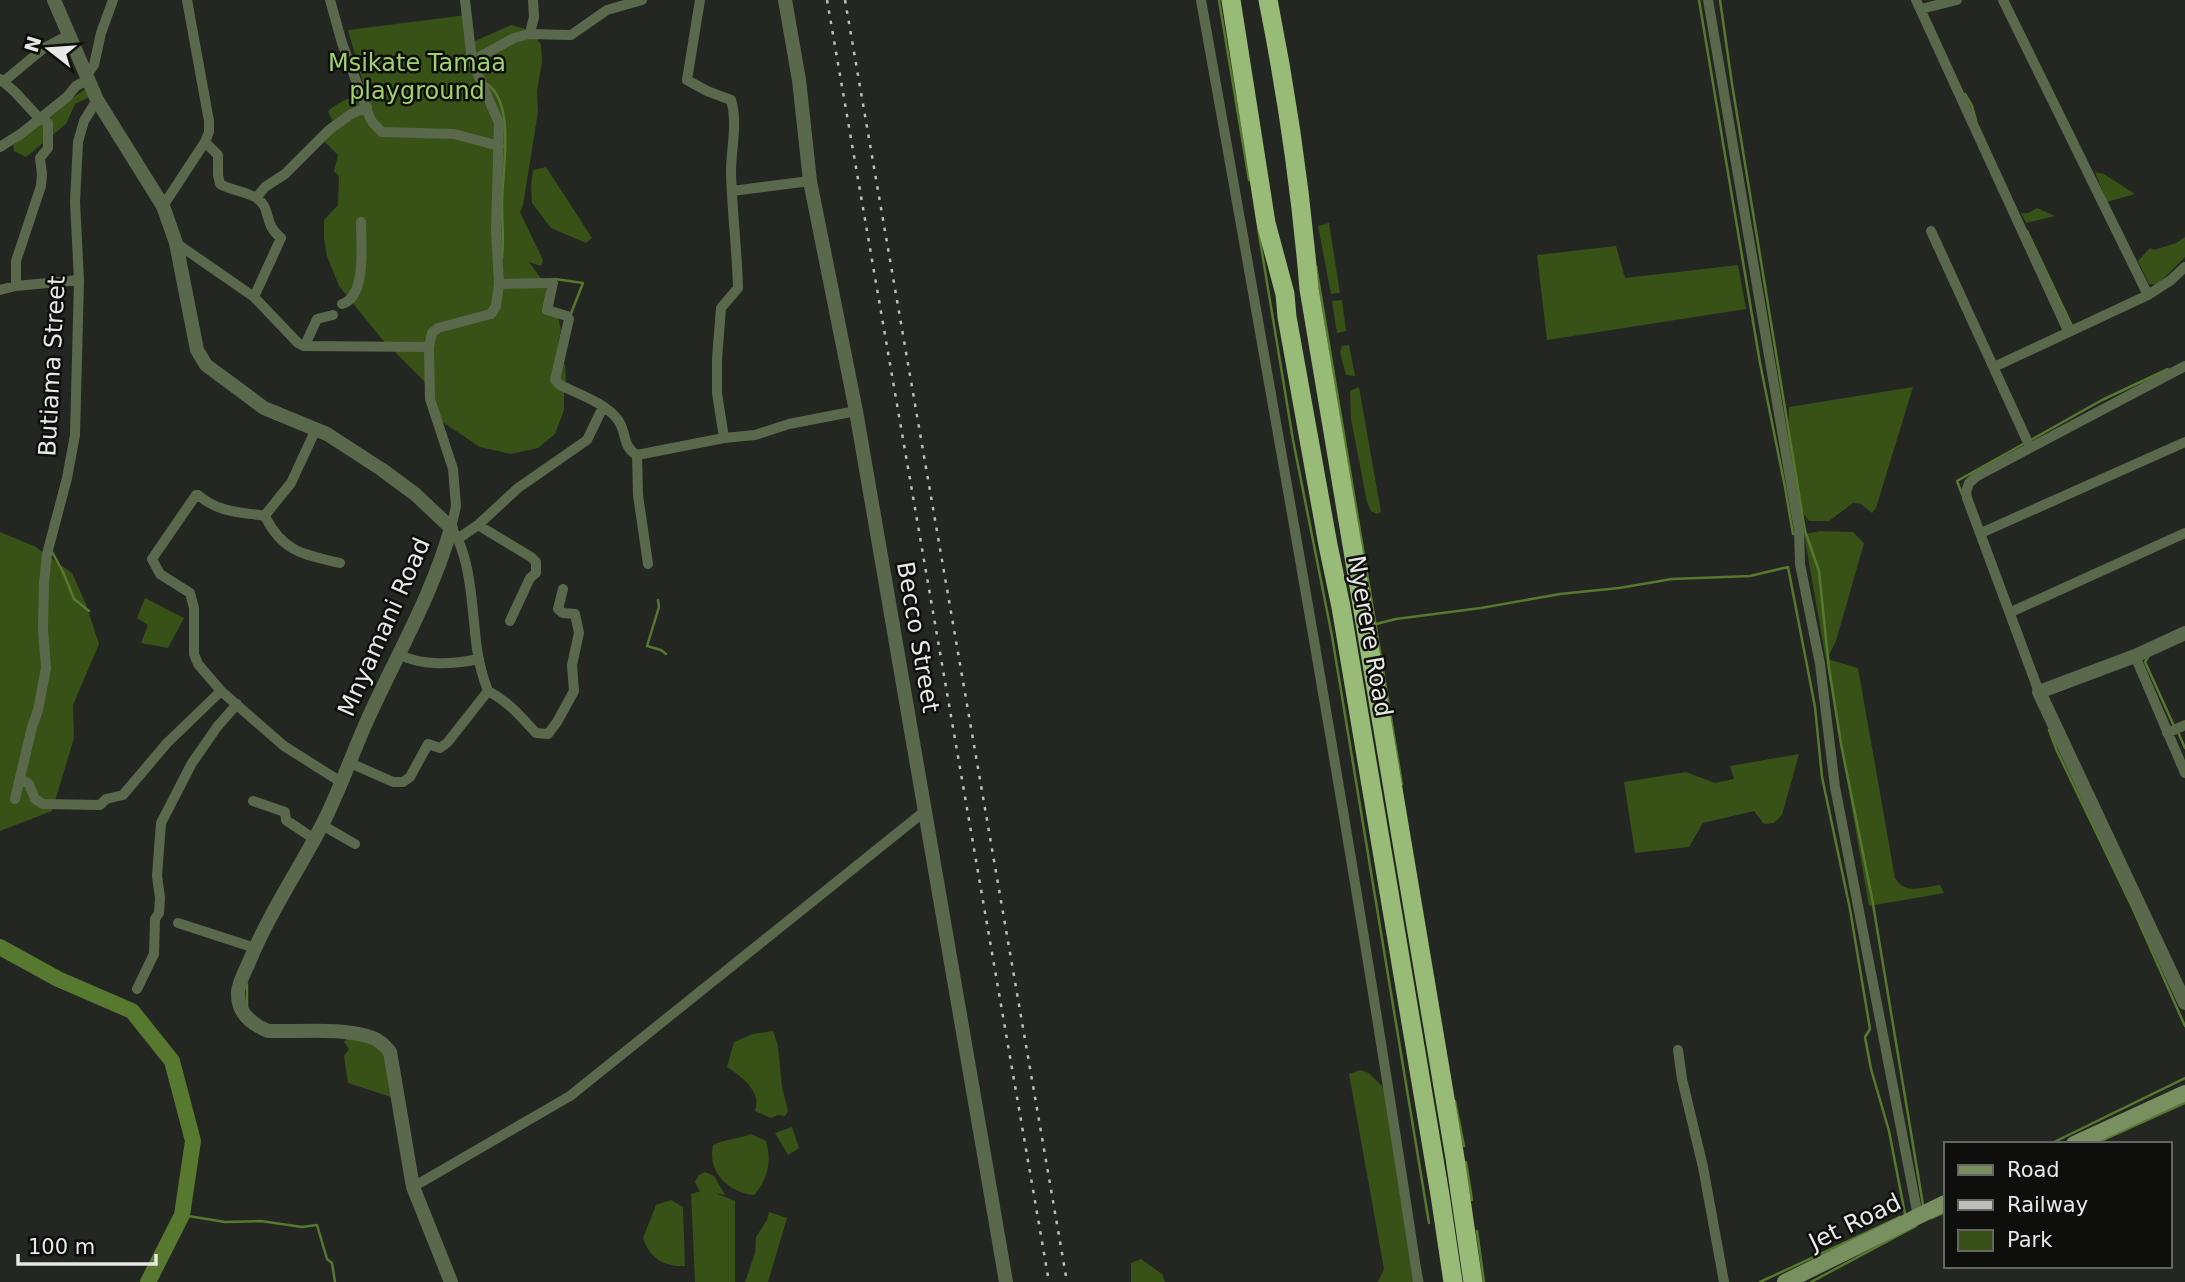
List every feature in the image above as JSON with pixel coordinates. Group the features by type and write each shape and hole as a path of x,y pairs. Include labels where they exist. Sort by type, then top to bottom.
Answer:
{"highway":[{"name":"Nyerere Road","path":"1231,0 1266,223 1285,294 1341,607 1453,1282"},
{"name":"Nyerere Road","path":"1268,0 1303,212 1309,289 1455,1158 1473,1282"}],"main road":[{"path":"2078,1142 2185,1093"},
{"name":"Jet Road","path":"1784,1282 1944,1203"}],"street":[{"name":"Mnyamani Road","path":"54,0 97,100 163,206 176,243 197,350 206,365 264,408 327,434 381,470 415,494 455,533 322,825 255,948 239,984 238,996 247,1018 268,1031 346,1033 382,1043 390,1052 413,1187 451,1282"},
{"path":"0,147 68,97 76,86 88,77 113,0"},
{"path":"163,206 209,132 187,0"},
{"path":"330,0 342,43 373,123 382,132 454,134 499,146"},
{"path":"465,0 472,61 499,123 496,232 499,284 496,306 491,314 438,328 432,333 429,347 431,405 453,468 455,533 469,580 479,659 488,691 500,697 536,733 548,734 574,691 572,665 579,632 575,614 563,613 558,609 563,589"},
{"path":"530,33 534,17 533,0"},
{"path":"472,61 514,38 530,33 571,35 607,10 642,0"},
{"path":"700,0 687,80 732,100 735,139 731,164 738,288 721,308 717,359 717,393 724,438"},
{"name":"Becco Street","path":"785,0 799,79 810,181 856,411 1006,1282"},
{"path":"1201,0 1269,379 1381,1036 1418,1282"},
{"path":"1708,0 1799,530 1800,564 1820,664 1835,787 1918,1216"},
{"path":"1957,0 1919,4 2068,331"},
{"path":"2003,0 2148,295"},
{"path":"16,286 16,261 41,186 41,155 48,148 48,123 39,118 1,81 44,48 69,35"},
{"name":"Butiama Street","path":"15,799 46,668 43,629 47,554 75,435 79,280 75,202 78,142 83,121 97,100"},
{"path":"257,197 265,187 285,174 329,130 351,114 367,107"},
{"path":"205,142 218,155 220,184 257,197 268,211 268,224 281,238 254,297"},
{"path":"732,191 810,181"},
{"path":"342,304 354,298 359,284 361,222"},
{"path":"1931,231 2030,447"},
{"path":"176,243 254,297 298,343 429,347"},
{"path":"1994,367 2148,295 2185,267"},
{"path":"0,290 79,280"},
{"path":"499,284 553,283 547,310 569,318 555,380 603,407 618,419 631,452 637,454 755,435 789,424 856,411"},
{"path":"305,345 317,319 333,315"},
{"path":"2183,994 2039,692 1966,492 1969,483 1977,476 2185,366"},
{"path":"455,533 478,526 519,488 587,440 603,407"},
{"path":"266,516 291,483 316,429"},
{"path":"1981,533 2185,442"},
{"path":"637,454 638,495 648,564"},
{"path":"266,516 225,510 210,505 196,495 152,559 160,574 190,593 194,608 194,654 198,664 221,691 284,746 341,782"},
{"path":"266,516 284,545 304,555 340,563"},
{"path":"478,526 536,562 536,573 530,578 510,621"},
{"path":"2011,612 2185,533"},
{"path":"2039,692 2136,656 2185,633"},
{"path":"399,654 423,663 443,664 479,659"},
{"path":"2136,656 2185,773"},
{"path":"20,779 29,784 35,799 43,804 100,805 106,799 123,795 167,743 221,691"},
{"path":"350,763 394,782 403,782 410,777 428,744 440,748 447,743 488,691"},
{"path":"137,989 155,954 155,919 159,913 160,898 157,876 161,823 192,764 217,727 237,704"},
{"path":"2167,733 2185,725"},
{"path":"253,801 285,812 286,820 314,839"},
{"path":"413,1187 570,1096 925,811"},
{"path":"322,825 355,844"},
{"path":"178,923 255,948"},
{"path":"1678,1050 1724,1282"}],"green space":[{"name":"Msikate Tamaa playground","path":"467,15 468,44 511,25 532,31 541,45 538,112 520,212 543,260 541,266 529,262 542,280 558,316 561,330 558,343 565,366 566,383 564,410 555,434 538,448 511,454 480,447 435,417 424,381 381,338 339,286 327,256 324,238 324,220 338,205 339,176 334,171 338,155 323,140 334,124 328,111 365,90 348,30"},
{"path":"89,86 94,95 75,104 66,124 26,157 14,151 13,142"},
{"path":"546,167 592,238 586,243 551,228 532,203 533,170"},
{"path":"2095,172 2104,174 2135,194 2107,202"},
{"path":"2037,208 2055,216 2026,223 2021,213"},
{"path":"1329,223 1340,293 1331,294 1318,226"},
{"path":"2185,237 2185,257 2157,285 2149,284 2138,261 2150,248 2154,250"},
{"path":"1616,246 1625,278 1738,265 1746,309 1547,340 1537,255"},
{"path":"1342,300 1346,331 1337,333 1332,301"},
{"path":"1349,345 1355,376 1346,375 1340,352 1342,346"},
{"path":"1359,387 1381,512 1377,514 1371,511 1367,502 1351,419 1350,391"},
{"path":"1913,387 1876,508 1872,513 1861,504 1853,503 1829,521 1809,521 1799,508 1788,446 1789,407"},
{"path":"1820,531 1853,532 1864,543 1836,641 1827,659 1858,668 1895,878 1909,888 1940,885 1944,893 1869,906 1804,534"},
{"path":"0,532 34,546 72,573 99,644 73,705 74,738 52,811 0,831"},
{"path":"145,598 184,618 168,648 141,643 148,625 137,618"},
{"path":"1799,754 1782,815 1774,823 1764,824 1754,811 1703,823 1689,847 1635,853 1624,782 1686,772 1715,783 1734,779 1730,766"},
{"path":"773,1031 778,1046 782,1087 788,1111 785,1116 771,1118 755,1111 756,1100 752,1089 727,1067 734,1042 753,1034"},
{"path":"348,1037 372,1040 385,1055 391,1097 348,1083 344,1056 349,1049 344,1042"},
{"path":"1360,1070 1369,1073 1384,1088 1424,1282 1378,1282 1384,1269 1349,1074"},
{"path":"792,1127 799,1148 788,1155 775,1133"},
{"path":"751,1134 766,1141 769,1155 766,1176 754,1195 728,1185 716,1172 712,1155 713,1145"},
{"path":"705,1172 714,1176 725,1195 715,1193 735,1201 735,1282 695,1282 691,1194 701,1191 695,1182 699,1175"},
{"path":"671,1200 683,1207 685,1266 670,1265 658,1260 649,1251 643,1238 656,1205"},
{"path":"769,1212 787,1218 768,1282 745,1282 755,1253 756,1237"},
{"path":"1141,1259 1162,1274 1165,1282 1131,1282 1131,1263"}],"waterway":[{"path":"1219,0 1249,180"},
{"path":"1699,0 1760,363 1793,534"},
{"path":"1720,0 1805,531 1819,571 1829,668 1841,744 1872,898 1923,1205"},
{"path":"487,84 502,107 504,122 502,257"},
{"path":"1965,94 1976,120"},
{"path":"1258,228 1293,440 1332,636 1429,1223"},
{"path":"2027,231 2072,326"},
{"path":"1316,266 1402,784"},
{"path":"555,279 583,283 570,316"},
{"path":"2031,440 2102,400 2168,369"},
{"path":"1962,494 1957,481 2025,443"},
{"path":"51,550 74,599 89,611"},
{"path":"1376,624 1560,594 1672,579 1750,576 1788,567 1815,707 1822,777 1850,909 1870,1029 1865,1037 1871,1069 1889,1131 1905,1214"},
{"path":"658,600 659,607 647,646 666,654"},
{"path":"2148,657 2145,662 2174,726"},
{"path":"2049,730 2185,1026"},
{"path":"2178,732 2185,748"},
{"path":"0,947 58,979 132,1011 172,1061 193,1141 182,1215 148,1282"},
{"path":"247,984 247,1006"},
{"path":"2054,1142 2185,1078"},
{"path":"1455,1101 1464,1146"},
{"path":"2098,1142 2185,1103"},
{"path":"1466,1162 1472,1200"},
{"path":"1931,1218 1944,1212"},
{"path":"182,1215 225,1222 261,1221 302,1227 317,1225 327,1259 332,1263 335,1282"},
{"path":"1760,1282 1900,1217"},
{"path":"1811,1282 1916,1226"},
{"path":"1477,1231 1484,1282"}],"railway":[{"path":"827,0 1049,1282"},
{"path":"845,0 1067,1282"}]}
